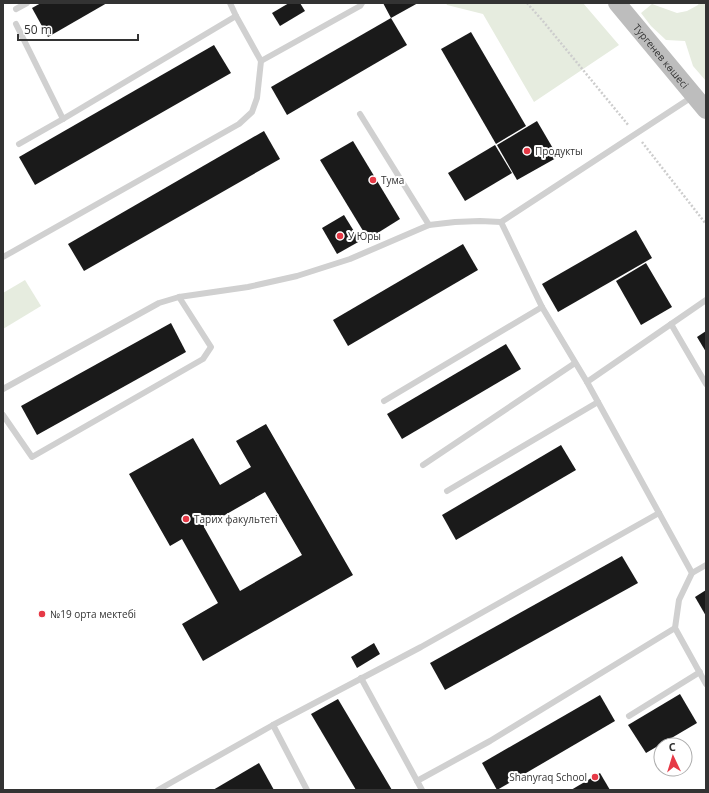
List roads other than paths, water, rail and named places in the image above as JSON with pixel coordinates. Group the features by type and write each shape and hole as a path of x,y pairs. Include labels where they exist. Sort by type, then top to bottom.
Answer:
{"main road":[{"name":"Тургенев көшесі","path":"617,3 706,110"}],"lane":[{"path":"16,9 27,3"},
{"path":"3,257 239,124 252,112 257,98 261,61 230,3"},
{"path":"261,61 360,6 362,3"},
{"path":"19,144 236,16"},
{"path":"16,24 63,119"},
{"path":"3,389 159,303 179,297 248,287 297,276 350,259 429,225 455,222 501,222 694,96"},
{"path":"360,114 429,225"},
{"path":"501,222 542,307 587,382 692,572"},
{"path":"3,415 32,457 203,359 211,347 179,297"},
{"path":"587,382 706,300"},
{"path":"384,401 542,307"},
{"path":"671,324 706,384"},
{"path":"423,465 575,363"},
{"path":"447,491 598,402"},
{"path":"158,790 273,725 421,647 659,513"},
{"path":"706,565 692,572 679,600 675,628 706,684"},
{"path":"417,781 490,741 675,628"},
{"path":"629,716 700,672"},
{"path":"361,678 422,790"},
{"path":"273,725 307,790"}],"place":[{"name":"Продукты","path":"527,151"},
{"name":"Тума","path":"373,180"},
{"name":"У Юры","path":"340,236"},
{"name":"Тарих факультеті","path":"186,519"},
{"name":"№19 орта мектебі","path":"42,614"},
{"name":"Shanyraq School","path":"595,777"}]}
